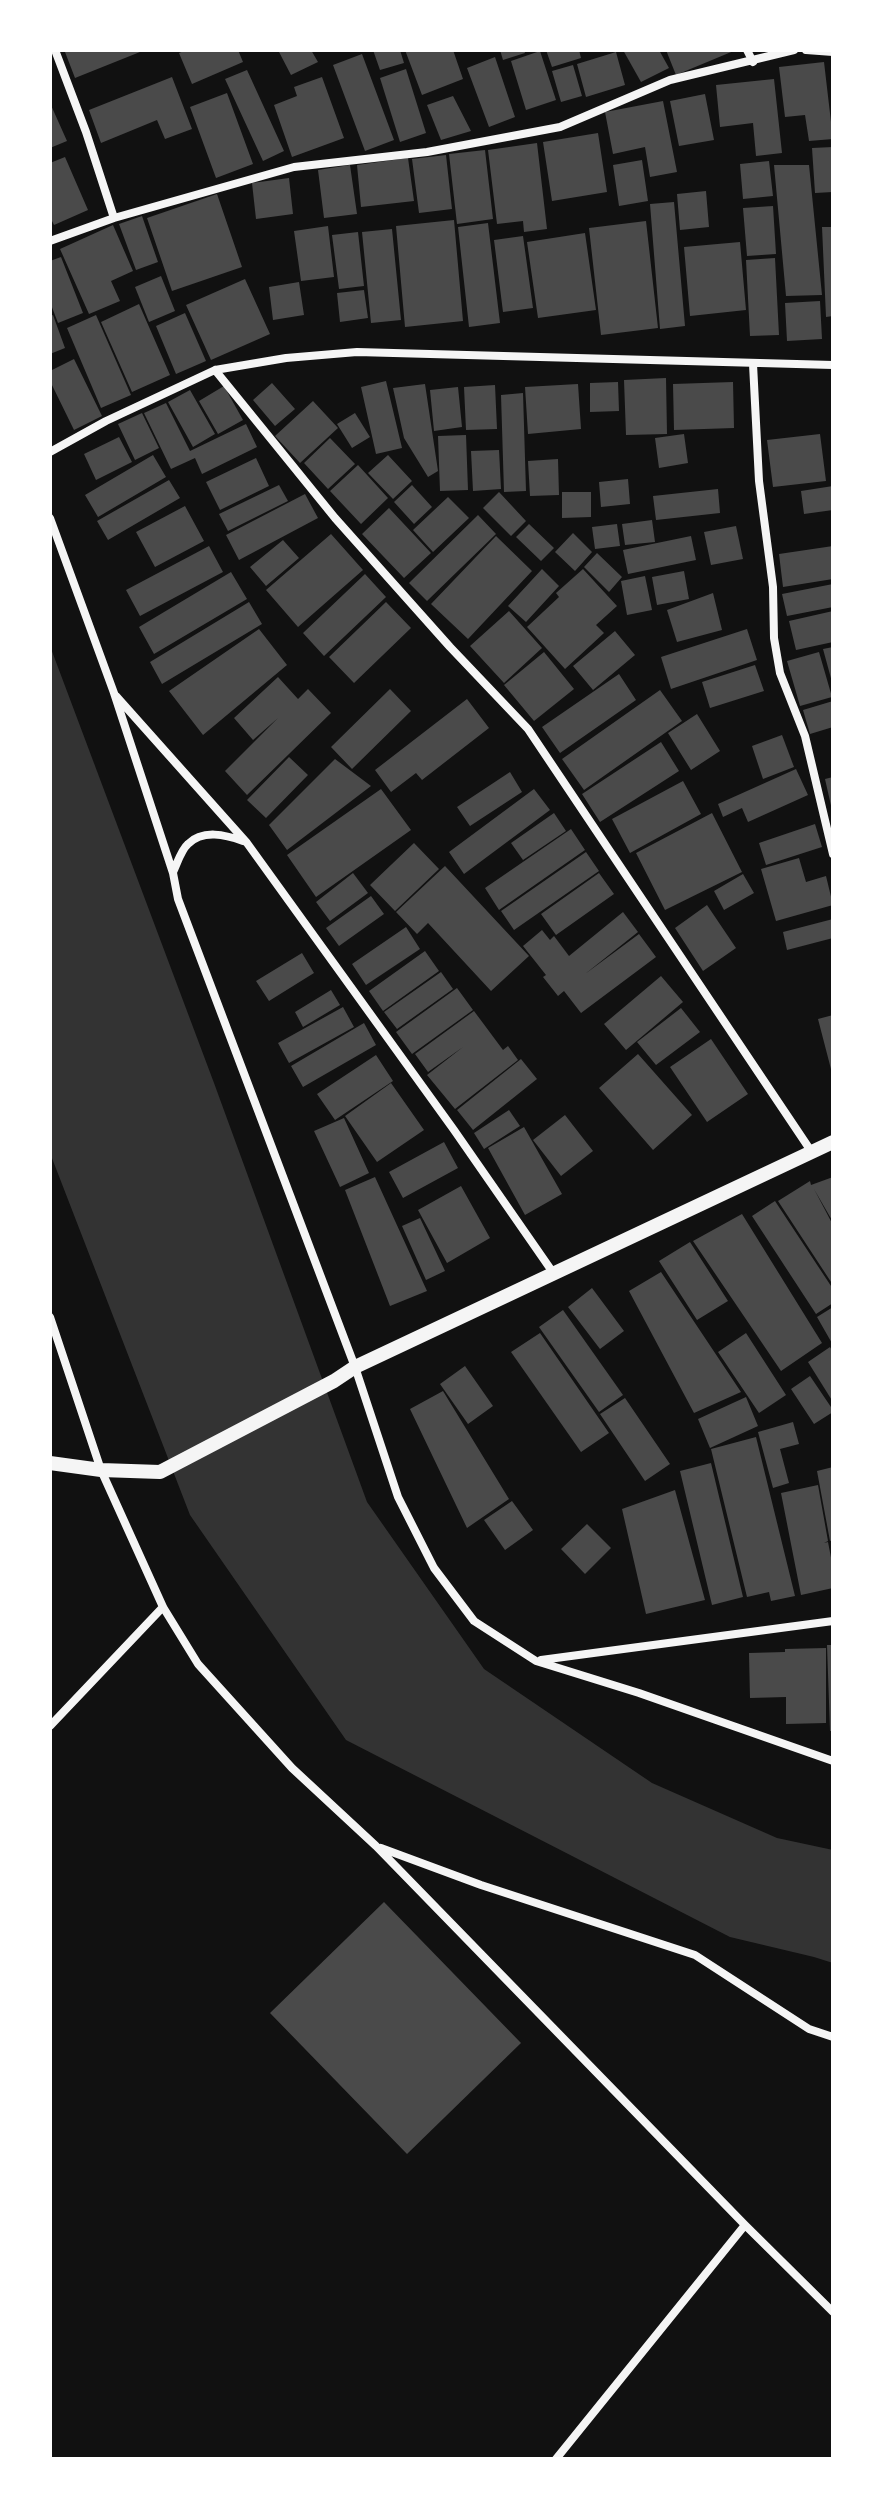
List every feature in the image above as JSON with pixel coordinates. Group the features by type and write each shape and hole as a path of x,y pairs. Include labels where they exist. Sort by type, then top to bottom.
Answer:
{"street":[{"path":"55,50 114,218"},
{"path":"747,50 753,62"},
{"path":"50,241 114,218 294,167 427,152 560,127 670,80 794,50"},
{"path":"806,50 833,52"},
{"path":"50,452 106,421 215,370 286,358 357,352 833,365"},
{"path":"753,364 759,481 773,587 774,638 780,673 805,736 833,854"},
{"path":"215,370 335,518 528,729 811,1151"},
{"path":"50,518 114,693 173,873 178,899 355,1367 398,1497 434,1568 474,1621 536,1661 639,1693 833,1761"},
{"path":"114,693 247,843 555,1275"},
{"path":"173,873 188,844 206,834 226,835 247,843"},
{"path":"50,1463 101,1470 160,1472 355,1367 833,1142"},
{"path":"50,1317 101,1470 163,1607 198,1664 292,1768 376,1846 833,2312"},
{"path":"50,1726 163,1607"},
{"path":"536,1661 833,1621"},
{"path":"376,1846 481,1885 695,1955 809,2029 833,2037"},
{"path":"556,2459 745,2225"}],"shaded area":[{"path":"50,646 367,1502 484,1669 652,1783 777,1838 833,1850 833,1963 730,1937 346,1740 190,1515 50,1153"}],"building":[{"path":"145,50 75,78 65,52"},
{"path":"186,50 238,50 243,62 192,84 179,53"},
{"path":"278,50 311,50 318,62 291,75"},
{"path":"373,50 400,50 404,63 380,70"},
{"path":"405,50 453,50 463,79 422,95"},
{"path":"500,50 524,50 525,53 503,60"},
{"path":"546,50 579,50 581,58 552,67"},
{"path":"623,50 659,50 669,68 641,82"},
{"path":"666,50 736,50 676,75"},
{"path":"540,51 556,100 526,110 511,61"},
{"path":"616,52 625,85 586,97 577,64"},
{"path":"362,54 394,140 365,151 333,65"},
{"path":"495,57 515,117 489,127 467,68"},
{"path":"824,62 833,139 809,141 805,115 785,117 779,67"},
{"path":"573,65 582,96 561,102 552,71"},
{"path":"406,69 426,133 400,142 380,78"},
{"path":"247,70 284,151 263,161 225,79"},
{"path":"172,77 192,129 165,139 157,120 101,143 89,110"},
{"path":"322,77 344,138 292,157 274,105 297,96 294,87"},
{"path":"774,79 782,153 756,156 753,123 720,127 716,85"},
{"path":"227,93 253,164 216,178 190,107"},
{"path":"705,94 714,140 679,146 670,101"},
{"path":"453,96 471,131 441,140 427,105"},
{"path":"663,101 677,172 650,177 645,147 613,154 605,112"},
{"path":"50,103 67,141 50,148"},
{"path":"598,133 607,192 552,201 543,142"},
{"path":"537,143 547,229 524,232 523,221 497,224 488,150"},
{"path":"833,147 833,192 815,193 812,148"},
{"path":"485,150 493,219 457,224 449,154"},
{"path":"446,155 452,209 419,213 412,159"},
{"path":"65,157 88,210 54,225 50,217 50,163"},
{"path":"408,158 414,201 361,207 357,165"},
{"path":"642,160 648,201 619,206 613,165"},
{"path":"769,161 773,196 743,199 740,164"},
{"path":"350,165 357,214 324,218 318,170"},
{"path":"774,165 809,165 822,295 786,296"},
{"path":"289,178 293,214 256,219 252,183"},
{"path":"706,191 709,227 680,230 677,194"},
{"path":"217,194 242,267 172,291 147,218"},
{"path":"674,202 685,326 660,329 650,204"},
{"path":"773,206 776,254 747,256 743,208"},
{"path":"142,216 158,262 136,270 119,224"},
{"path":"454,220 463,321 405,327 396,226"},
{"path":"646,221 658,328 601,335 589,228"},
{"path":"488,223 500,323 469,327 458,227"},
{"path":"113,225 133,271 111,281 120,301 89,314 60,249"},
{"path":"328,226 334,277 301,281 294,231"},
{"path":"822,227 833,227 833,316 826,317"},
{"path":"392,229 401,320 371,323 362,232"},
{"path":"358,232 364,286 339,289 332,235"},
{"path":"585,233 596,310 538,318 527,242"},
{"path":"523,236 533,308 503,312 494,240"},
{"path":"740,242 746,310 690,316 684,247"},
{"path":"61,257 83,313 58,323 50,302 50,261"},
{"path":"775,258 779,335 750,336 746,260"},
{"path":"161,276 175,311 149,322 135,287"},
{"path":"245,279 270,334 211,360 186,305"},
{"path":"299,282 304,315 273,320 269,287"},
{"path":"364,290 368,318 340,322 337,293"},
{"path":"820,301 822,339 787,341 785,303"},
{"path":"139,304 170,375 132,392 101,322"},
{"path":"185,313 206,361 176,374 156,326"},
{"path":"53,315 65,348 50,354 50,316"},
{"path":"96,315 131,395 101,408 67,328"},
{"path":"74,359 102,416 74,430 50,381 50,371"},
{"path":"666,378 667,434 626,435 624,380"},
{"path":"386,381 402,448 376,454 361,387"},
{"path":"618,382 619,411 590,412 590,383"},
{"path":"733,382 734,428 674,430 673,384"},
{"path":"272,383 295,409 275,426 253,400"},
{"path":"425,384 438,471 428,477 404,438 393,388"},
{"path":"578,384 581,429 528,434 525,387"},
{"path":"495,385 497,429 466,430 464,387"},
{"path":"224,386 243,420 218,434 199,401"},
{"path":"458,387 462,427 434,431 430,390"},
{"path":"190,390 215,434 193,447 168,402"},
{"path":"523,393 526,491 504,492 501,395"},
{"path":"313,401 338,428 300,463 275,436"},
{"path":"166,403 190,451 246,424 257,447 202,474 195,458 171,469 144,413"},
{"path":"142,413 159,448 135,460 118,424"},
{"path":"355,413 370,437 352,448 337,424"},
{"path":"684,434 688,463 659,468 655,438"},
{"path":"820,434 826,481 773,487 767,440"},
{"path":"466,435 468,490 440,491 438,436"},
{"path":"119,437 132,462 96,480 84,454"},
{"path":"330,438 355,464 328,489 304,463"},
{"path":"499,450 501,489 473,491 471,451"},
{"path":"153,455 166,477 98,517 85,495"},
{"path":"388,455 412,481 393,499 368,473"},
{"path":"256,458 269,486 220,510 206,482"},
{"path":"558,459 559,495 530,496 528,461"},
{"path":"358,465 388,498 361,524 330,491"},
{"path":"628,479 630,504 601,507 599,482"},
{"path":"169,480 180,498 108,540 97,521"},
{"path":"279,485 288,501 228,531 219,514"},
{"path":"412,485 432,507 414,524 394,502"},
{"path":"833,486 833,510 804,514 801,491"},
{"path":"718,489 720,513 656,520 653,496"},
{"path":"499,492 526,521 511,536 483,508"},
{"path":"562,492 591,492 591,517 562,518"},
{"path":"305,494 318,518 239,560 226,535"},
{"path":"448,497 469,518 433,552 413,530"},
{"path":"185,506 204,541 155,567 136,532"},
{"path":"389,508 431,553 404,578 362,534"},
{"path":"478,515 496,534 427,601 409,583"},
{"path":"652,520 655,542 625,545 622,524"},
{"path":"529,524 554,548 541,561 516,537"},
{"path":"617,524 620,546 595,549 592,527"},
{"path":"736,526 743,559 711,565 704,532"},
{"path":"573,533 592,552 575,571 555,552"},
{"path":"331,534 363,570 298,627 266,590"},
{"path":"496,536 532,571 468,639 431,604"},
{"path":"691,536 696,560 628,574 623,550"},
{"path":"283,540 299,558 266,586 250,567"},
{"path":"209,546 223,572 140,616 126,590"},
{"path":"833,546 833,579 783,587 779,554"},
{"path":"597,553 622,577 609,592 584,567"},
{"path":"542,569 559,586 526,622 508,606"},
{"path":"583,569 617,606 596,625 604,633 565,669 527,627 559,597 556,593"},
{"path":"684,571 689,599 657,605 652,577"},
{"path":"231,572 247,599 154,654 139,627"},
{"path":"365,574 386,597 324,656 303,633"},
{"path":"645,576 652,610 627,615 621,581"},
{"path":"833,584 833,607 787,616 782,594"},
{"path":"713,593 722,630 677,642 667,610"},
{"path":"249,602 262,624 162,684 150,662"},
{"path":"386,602 411,628 354,683 329,657"},
{"path":"509,611 542,648 504,683 470,646"},
{"path":"833,611 833,642 796,650 789,621"},
{"path":"259,629 287,665 203,735 169,691"},
{"path":"747,629 757,660 671,689 661,657"},
{"path":"615,631 635,655 593,690 573,666"},
{"path":"833,647 833,682 832,682 823,649"},
{"path":"544,652 574,689 534,721 504,685"},
{"path":"819,652 832,697 800,706 787,661"},
{"path":"755,665 764,691 710,708 702,682"},
{"path":"619,674 636,700 560,753 542,727"},
{"path":"278,677 298,699 308,689 331,713 247,795 225,771 278,718 253,740 234,718"},
{"path":"390,689 411,711 352,769 331,747"},
{"path":"660,690 682,721 584,790 562,759"},
{"path":"467,699 489,728 422,780 416,773 391,792 375,770"},
{"path":"833,701 833,727 810,734 803,710"},
{"path":"697,714 720,751 691,770 668,733"},
{"path":"782,735 794,767 763,779 752,746"},
{"path":"661,742 679,771 600,822 582,794"},
{"path":"289,757 308,775 266,818 247,800"},
{"path":"335,759 371,786 287,850 269,825"},
{"path":"796,769 808,795 748,822 742,808 723,817 718,804"},
{"path":"510,772 522,792 470,826 457,807"},
{"path":"833,777 833,810 832,810 825,779"},
{"path":"683,781 701,814 630,853 612,819"},
{"path":"381,789 411,830 316,897 287,855"},
{"path":"534,789 550,810 464,874 449,852"},
{"path":"554,813 566,831 523,860 511,843"},
{"path":"712,813 742,872 665,910 636,853"},
{"path":"815,824 822,847 766,865 759,843"},
{"path":"571,829 585,850 499,910 485,888"},
{"path":"414,843 439,869 395,911 370,885"},
{"path":"586,852 599,871 514,930 501,911"},
{"path":"799,858 806,882 826,876 833,905 776,921 761,869"},
{"path":"445,866 529,956 491,991 428,923 417,934 396,912"},
{"path":"353,873 368,893 330,921 316,902"},
{"path":"599,873 614,894 556,935 541,914"},
{"path":"743,874 754,893 724,910 714,891"},
{"path":"371,896 384,914 339,946 326,928"},
{"path":"707,905 736,948 703,971 675,928"},
{"path":"623,912 638,932 585,974 639,934 656,957 581,1013 564,991 558,996 523,946 542,930 550,940 554,936 569,956"},
{"path":"833,919 833,938 787,950 783,932"},
{"path":"406,927 420,949 366,985 352,964"},
{"path":"425,951 439,971 383,1011 369,991"},
{"path":"302,953 314,973 269,1001 256,981"},
{"path":"441,972 453,989 397,1029 384,1012"},
{"path":"661,976 683,1002 626,1050 604,1024"},
{"path":"457,988 473,1010 412,1054 396,1032"},
{"path":"331,990 340,1005 303,1027 295,1012"},
{"path":"343,1007 354,1027 289,1063 278,1043"},
{"path":"681,1008 700,1032 656,1065 637,1042"},
{"path":"474,1011 503,1050 508,1046 518,1060 455,1109 427,1075 463,1047 428,1072 415,1054"},
{"path":"833,1015 833,1073 832,1073 818,1019"},
{"path":"364,1023 376,1045 303,1087 291,1066"},
{"path":"711,1039 748,1094 707,1122 670,1067"},
{"path":"638,1054 692,1115 653,1150 599,1088"},
{"path":"376,1055 393,1081 335,1120 317,1094"},
{"path":"521,1059 537,1079 473,1130 457,1110"},
{"path":"391,1083 424,1130 377,1162 345,1116"},
{"path":"509,1110 520,1126 484,1149 474,1133"},
{"path":"565,1115 593,1151 561,1176 533,1140"},
{"path":"344,1118 369,1173 340,1187 314,1131"},
{"path":"524,1127 562,1194 525,1215 488,1148"},
{"path":"444,1142 458,1168 403,1198 389,1172"},
{"path":"375,1177 427,1291 390,1306 345,1190"},
{"path":"833,1177 833,1222 814,1189 833,1225 833,1285 778,1201 810,1181 811,1185"},
{"path":"461,1186 490,1238 447,1263 418,1210"},
{"path":"775,1201 833,1289 833,1303 816,1314 752,1216"},
{"path":"742,1214 822,1343 781,1371 693,1241"},
{"path":"420,1218 445,1271 426,1280 402,1226"},
{"path":"690,1242 728,1301 697,1320 659,1261"},
{"path":"661,1272 741,1392 694,1413 629,1291"},
{"path":"592,1288 624,1331 600,1349 568,1307"},
{"path":"833,1307 833,1345 817,1317"},
{"path":"563,1310 623,1395 599,1412 539,1327"},
{"path":"540,1333 609,1433 581,1452 511,1352"},
{"path":"746,1333 786,1395 759,1413 718,1352"},
{"path":"830,1347 833,1352 833,1402 808,1362"},
{"path":"465,1366 493,1406 468,1424 440,1384"},
{"path":"810,1376 833,1410 814,1424 791,1389"},
{"path":"443,1391 509,1499 467,1528 410,1409"},
{"path":"746,1397 758,1426 710,1448 698,1419"},
{"path":"625,1398 670,1464 645,1481 600,1414"},
{"path":"793,1422 799,1444 780,1449 789,1483 773,1488 758,1432"},
{"path":"756,1437 795,1596 771,1601 769,1592 747,1597 711,1449"},
{"path":"711,1463 743,1597 712,1605 680,1471"},
{"path":"833,1467 833,1540 830,1541 817,1471"},
{"path":"818,1485 828,1541 824,1543 828,1542 833,1568 833,1588 801,1595 781,1493"},
{"path":"675,1490 705,1600 646,1614 622,1509"},
{"path":"512,1501 533,1530 505,1550 484,1520"},
{"path":"587,1524 611,1548 585,1574 561,1549"},
{"path":"827,1645 833,1645 833,1731 830,1731"},
{"path":"826,1648 826,1723 786,1724 786,1697 750,1698 749,1653"},
{"path":"384,1902 521,2043 407,2154 270,2013"}]}
